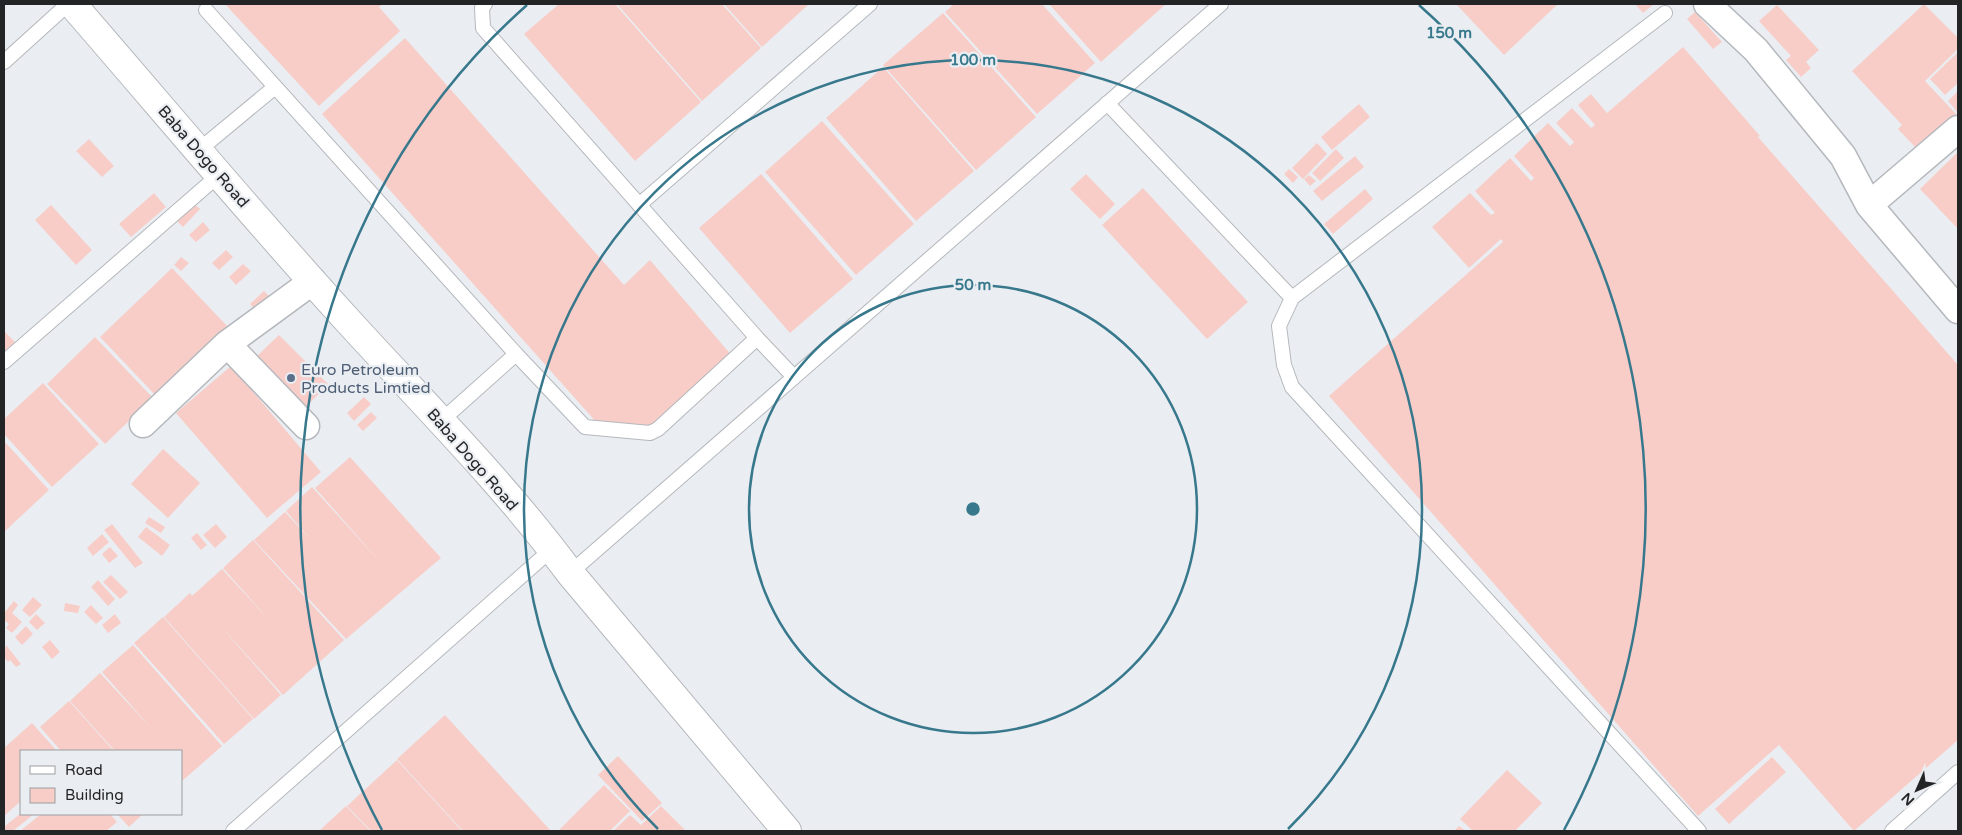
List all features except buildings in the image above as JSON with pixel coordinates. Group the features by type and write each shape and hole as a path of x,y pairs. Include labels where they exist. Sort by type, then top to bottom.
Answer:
{"street":[{"name":"Baba Dogo Road","path":"70,4 313,280 441,421 552,549 782,830"},
{"path":"1707,4 1756,50 1842,156 1869,205 1958,310"},
{"path":"1869,205 1958,129"},
{"path":"143,424 227,344 313,280"},
{"path":"227,344 306,426"}],"lane":[{"path":"4,62 70,4"},
{"path":"485,4 482,8 483,28 757,338 794,377"},
{"path":"639,205 870,4"},
{"path":"570,573 1221,4"},
{"path":"206,10 516,354 585,427 650,433 658,429 757,338"},
{"path":"1665,13 1292,298 1279,326 1284,365 1292,387 1699,831"},
{"path":"199,150 275,86"},
{"path":"1107,103 1292,298"},
{"path":"4,362 220,174"},
{"path":"441,421 516,354"},
{"path":"234,831 552,549"},
{"path":"1892,831 1958,772"}],"place":[{"name":"Euro Petroleum Products Limtied","path":"291,378"}]}
